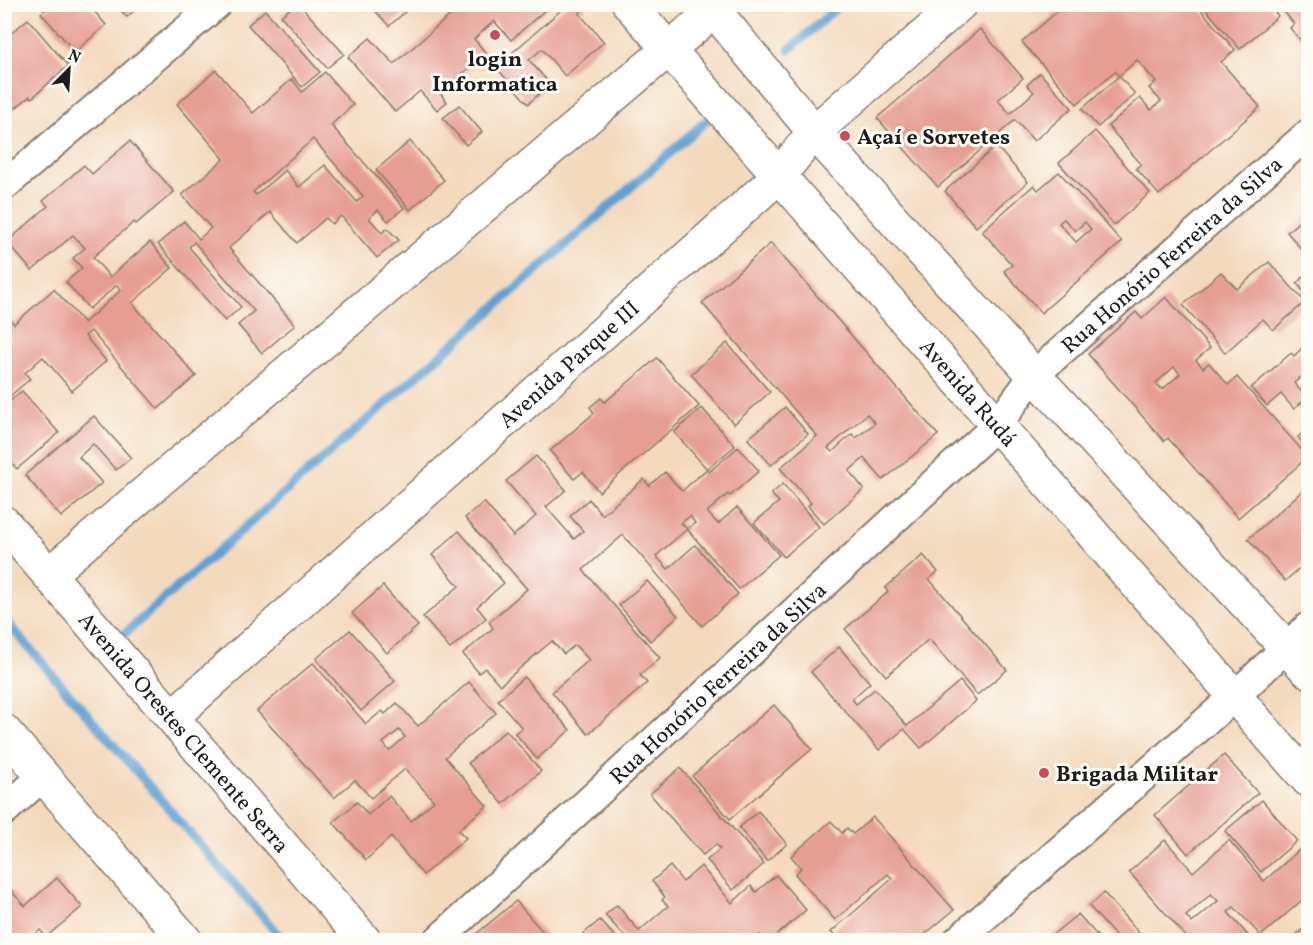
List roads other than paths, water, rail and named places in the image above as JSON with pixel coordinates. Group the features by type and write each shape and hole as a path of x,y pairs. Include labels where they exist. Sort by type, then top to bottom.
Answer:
{"street":[{"path":"4,186 218,4"},
{"name":"Avenida Rudá","path":"630,4 1308,780"},
{"name":"Avenida Parque III","path":"172,717 779,176 814,132 960,4"},
{"path":"49,574 668,49 715,6 814,132 1034,375 1298,637 1308,671"},
{"name":"Rua Honório Ferreira da Silva","path":"438,940 997,424 1034,375 1308,134"},
{"name":"Avenida Orestes Clemente Serra","path":"4,523 364,940"},
{"path":"958,940 1235,696 1298,637"},
{"path":"4,731 185,940"},
{"path":"4,811 44,776"}],"waterway":[{"path":"789,50 841,4"},
{"path":"123,635 705,122"},
{"path":"4,619 283,940"}],"place":[{"name":"login Informatica","path":"495,35"},
{"name":"Açaí e Sorvetes","path":"845,136"},
{"name":"Brigada Militar","path":"1044,773"}]}
